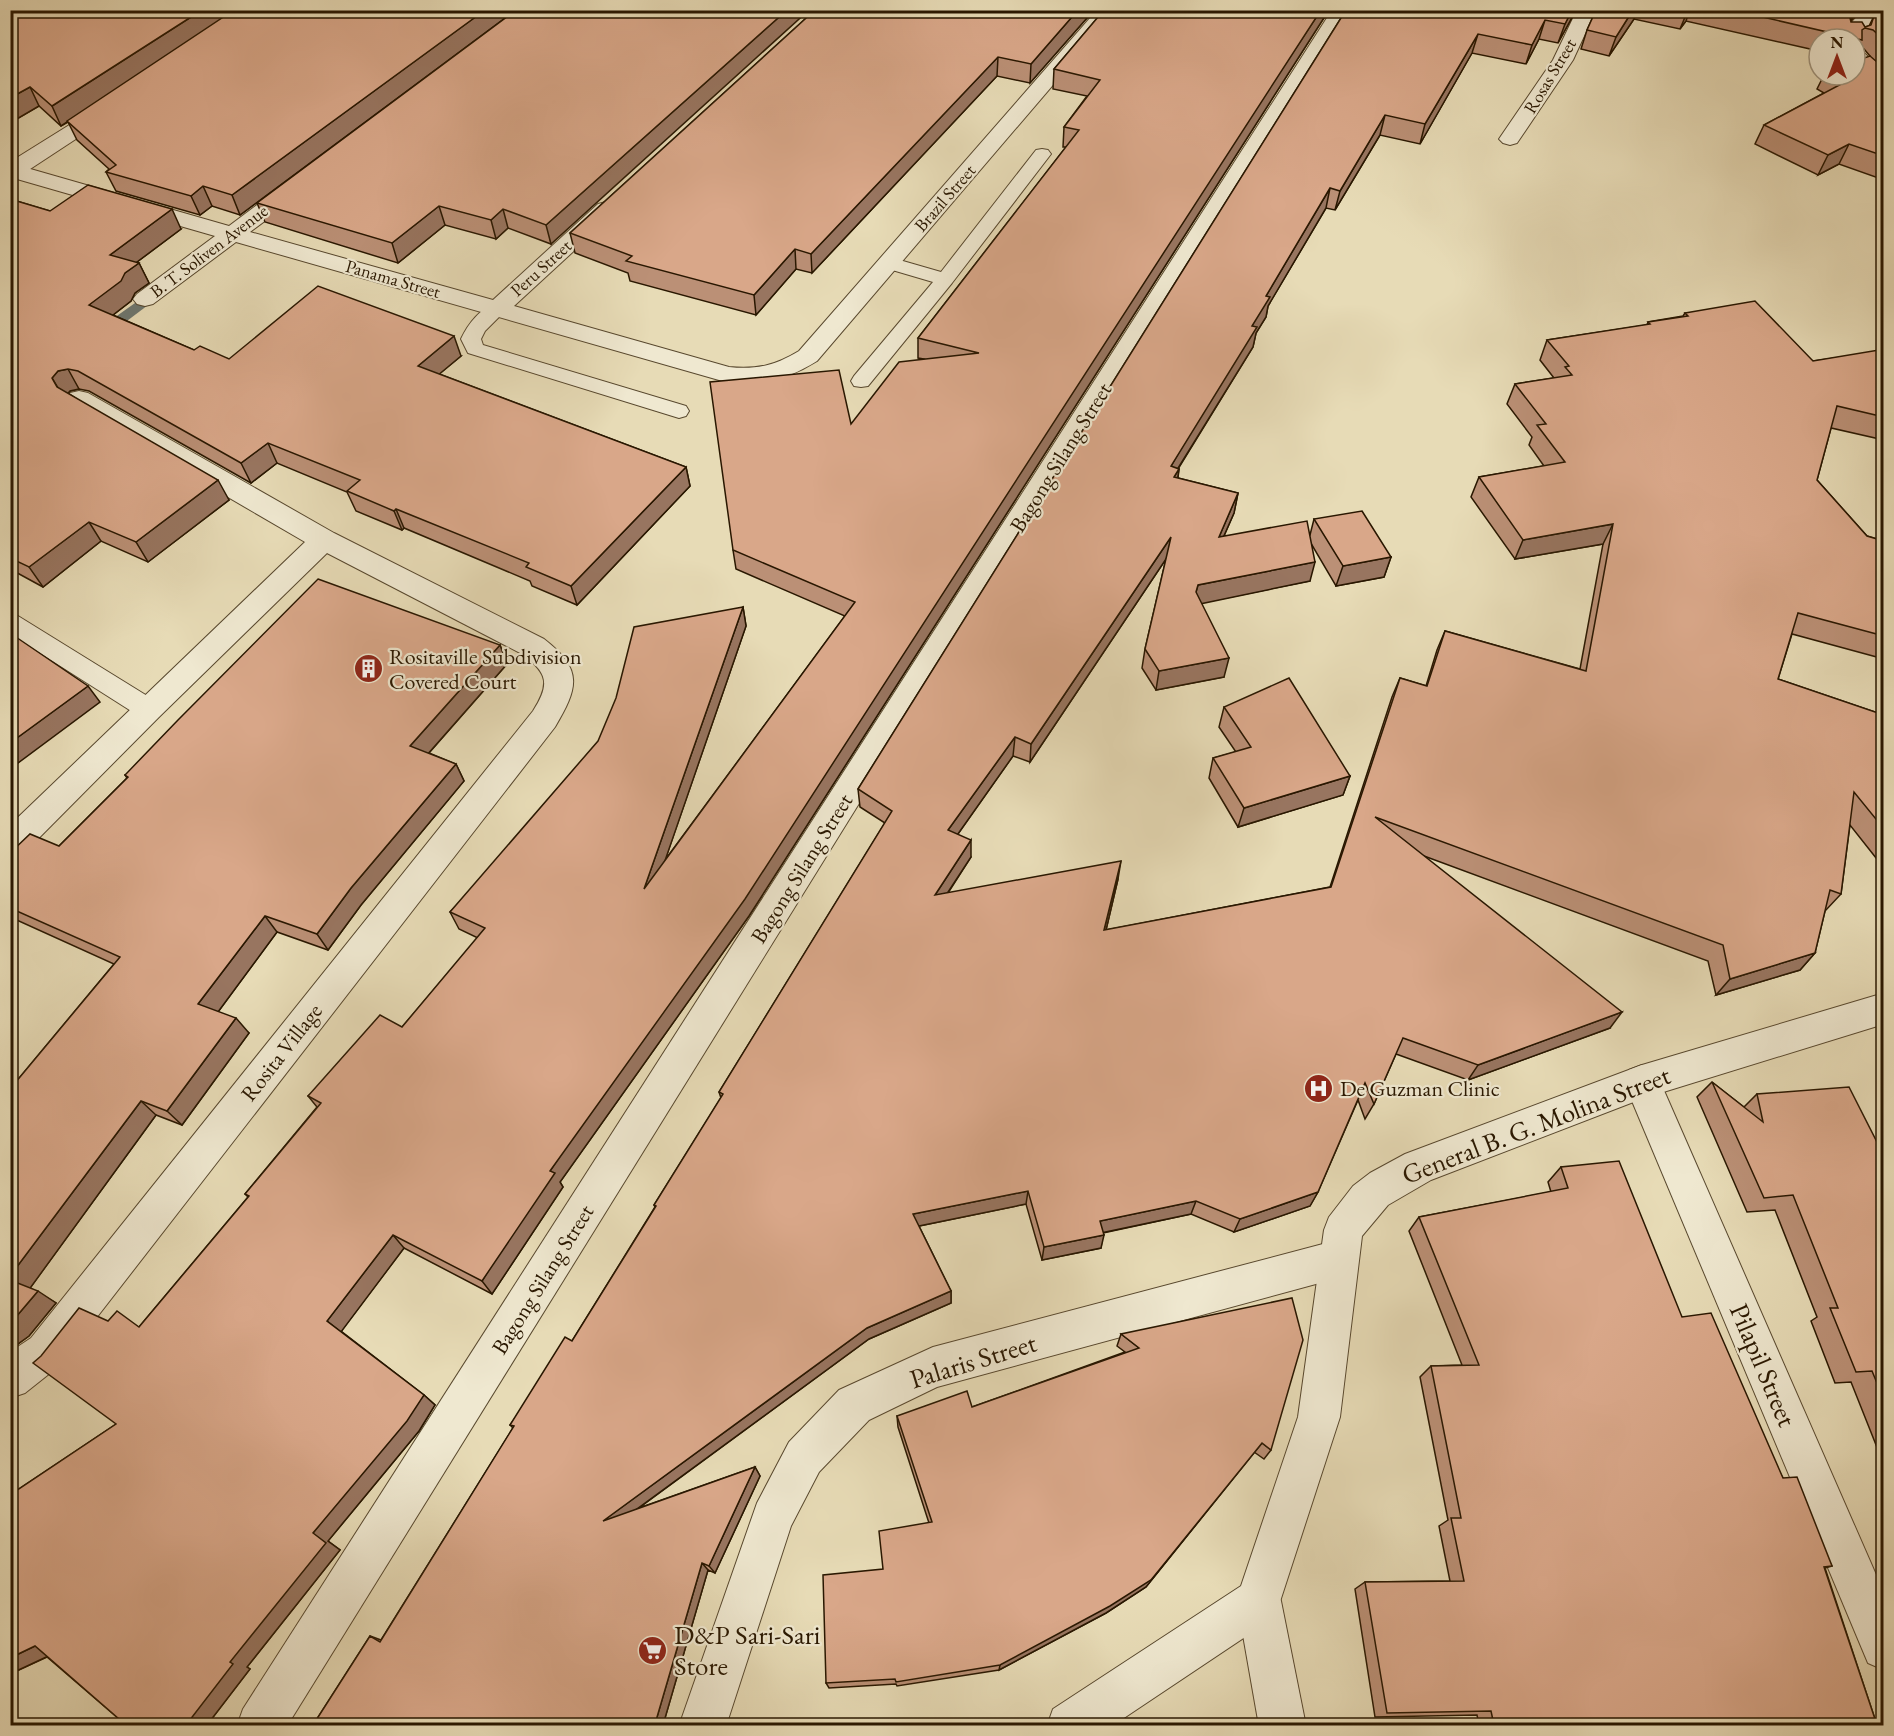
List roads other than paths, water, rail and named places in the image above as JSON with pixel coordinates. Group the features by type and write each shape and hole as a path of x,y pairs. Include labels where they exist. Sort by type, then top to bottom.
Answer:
{"street":[{"name":"Brazil Street","path":"774,375 808,356 1108,10"},
{"name":"Bagong Silang Street","path":"260,1725 1342,10"},
{"name":"Rosas Street","path":"1510,139 1563,60 1587,10"},
{"path":"1858,27 1877,10"},
{"path":"1867,67 1884,84"},
{"path":"11,171 123,99"},
{"name":"Panama Street","path":"11,171 728,375 748,378 774,375"},
{"name":"B. T. Soliven Avenue","path":"145,299 309,177"},
{"name":"Peru Street","path":"497,309 621,196"},
{"name":"Rosita Village","path":"10,1377 45,1352 544,719 559,695 559,674 549,658 534,647 324,540 80,399"},
{"path":"10,846 148,709 324,540"},
{"name":"General B. G. Molina Street","path":"1259,1601 1319,1418 1343,1230 1359,1205 1387,1182 1418,1167 1642,1082 1884,1008"},
{"name":"Pilapil Street","path":"1642,1082 1884,1647"},
{"name":"Palaris Street","path":"702,1725 772,1518 804,1457 854,1405 933,1368 1338,1259"},
{"path":"1070,1725 1259,1601 1283,1725"}],"lane":[{"path":"861,381 945,279 1042,153"},
{"path":"888,263 945,279"},
{"path":"497,309 476,328 471,339 475,349 679,411"},
{"path":"10,622 148,709"}],"waterway":[{"path":"102,333 159,290"}],"place":[{"name":"Rositaville Subdivision Covered Court","path":"368,669"},
{"name":"De Guzman Clinic","path":"1319,1088"},
{"name":"D&P Sari-Sari Store","path":"653,1651"}]}
